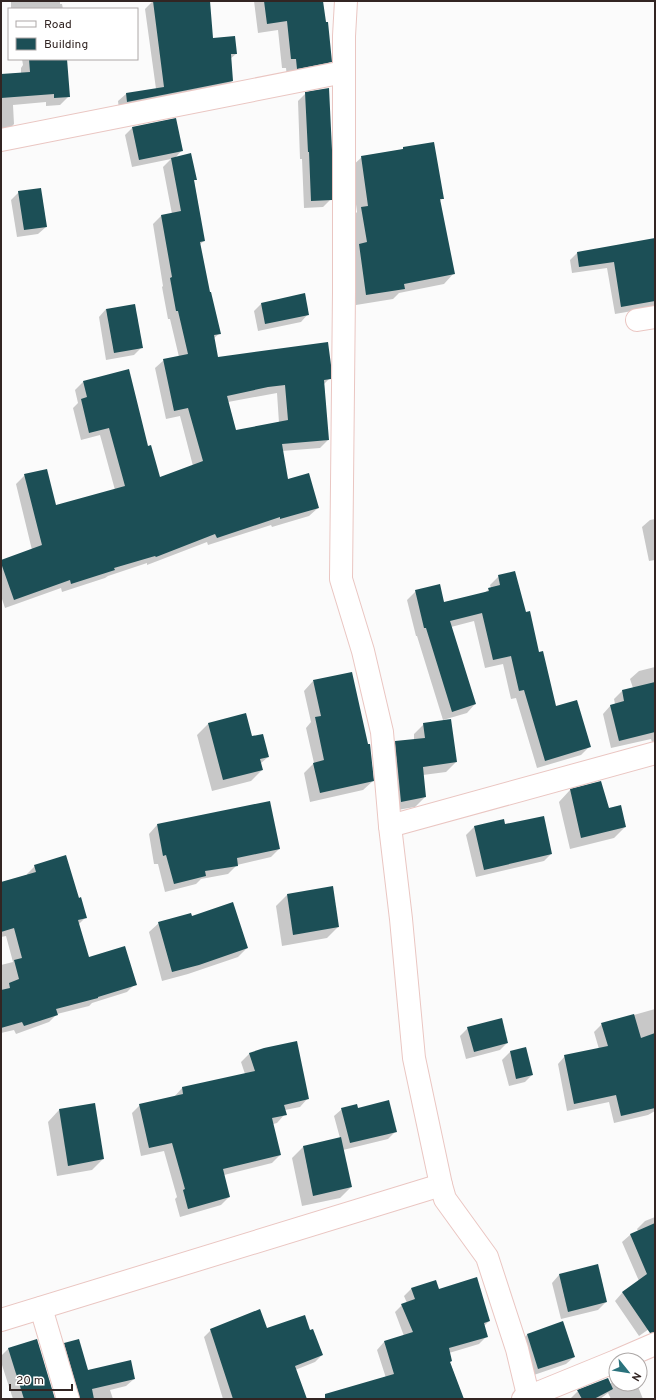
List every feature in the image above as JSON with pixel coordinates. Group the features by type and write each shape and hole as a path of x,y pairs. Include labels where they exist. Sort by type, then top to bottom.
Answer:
{"street":[{"path":"346,1 344,36 341,579 363,651 382,732 390,826 401,919 414,1058 444,1199 487,1256 517,1349 527,1398 608,1364"},
{"path":"1,140 344,72"},
{"path":"390,826 655,753"},
{"path":"1,1320 441,1185"},
{"path":"41,1308 68,1399"},
{"path":"636,1352 655,1344"}],"building":[{"path":"153,1 210,1 213,38 235,36 237,54 231,54 233,81 127,102 126,93 164,87"},
{"path":"264,1 323,1 326,22 328,22 332,62 297,69 296,59 291,59 287,21 267,24"},
{"path":"29,60 67,60 70,97 54,98 54,94 1,98 1,74 30,72"},
{"path":"329,88 332,150 332,200 311,201 305,92"},
{"path":"176,118 183,151 139,160 132,127"},
{"path":"434,142 444,199 440,199 455,274 404,284 405,289 366,295 359,244 367,242 361,207 368,206 361,156"},
{"path":"191,153 197,180 194,180 205,241 200,242 210,292 221,334 214,335 218,357 328,342 331,379 324,380 329,440 282,444 288,479 309,473 319,508 280,519 280,517 217,538 215,534 156,557 155,556 114,568 115,570 71,584 70,580 14,600 1,560 42,545 24,474 47,469 56,505 125,486 109,428 89,433 81,399 87,397 83,381 129,369 148,446 151,445 160,477 203,461 188,408 174,411 163,359 188,354 178,311 176,311 170,278 172,277 161,215 181,211 171,158","holes":["285,385 288,420 236,430 227,396 268,387"]},
{"path":"41,188 47,227 24,230 18,191"},
{"path":"655,238 655,301 621,307 614,262 579,267 577,252"},
{"path":"305,293 309,315 265,324 261,303"},
{"path":"135,304 143,348 114,353 106,309"},
{"path":"515,571 526,612 530,611 539,652 543,651 556,706 577,700 591,747 545,761 524,690 519,691 511,656 493,660 482,613 450,621 476,704 452,712 426,628 424,628 415,590 440,584 444,602 489,591 488,588 500,585 498,575"},
{"path":"352,672 368,744 370,744 374,781 320,793 313,763 324,760 315,717 321,716 313,680"},
{"path":"655,682 655,732 619,741 610,705 624,701 622,690"},
{"path":"246,713 252,736 263,734 269,757 260,759 263,770 223,780 208,723"},
{"path":"451,719 457,762 423,767 426,797 401,802 395,741 425,738 423,723"},
{"path":"601,781 609,808 621,805 626,827 581,838 570,789"},
{"path":"270,801 280,849 237,858 238,866 205,871 206,876 174,884 166,855 163,856 157,824"},
{"path":"544,816 552,854 484,870 474,826 504,819 505,824"},
{"path":"66,855 79,898 81,897 87,918 78,920 89,957 125,946 137,985 98,998 56,1009 58,1015 24,1026 22,1022 1,1028 1,990 10,988 9,983 19,979 14,960 22,958 14,928 1,932 1,882 36,872 34,865"},
{"path":"333,886 339,927 293,935 287,894"},
{"path":"233,902 248,948 199,965 172,972 158,922 191,913 192,916"},
{"path":"634,1014 641,1038 655,1033 655,1108 621,1116 616,1095 574,1104 564,1055 608,1046 601,1023"},
{"path":"502,1018 508,1043 474,1052 467,1027"},
{"path":"297,1041 309,1099 284,1105 287,1115 272,1118 281,1155 223,1169 230,1197 188,1209 183,1190 185,1189 172,1143 149,1148 139,1104 183,1094 182,1087 255,1071 249,1053 264,1048"},
{"path":"526,1047 533,1075 516,1079 510,1051"},
{"path":"389,1100 397,1132 350,1143 341,1108 357,1104 358,1108"},
{"path":"95,1103 104,1159 68,1166 59,1109"},
{"path":"341,1137 352,1187 313,1196 303,1146"},
{"path":"655,1223 655,1332 650,1333 622,1292 647,1274 630,1234"},
{"path":"598,1264 607,1302 568,1312 559,1274"},
{"path":"477,1277 490,1321 484,1323 488,1337 449,1348 452,1361 450,1362 464,1399 325,1399 325,1394 394,1374 384,1341 413,1332 401,1304 415,1299 411,1288 436,1280 439,1289"},
{"path":"260,1309 267,1328 305,1315 310,1330 313,1329 323,1355 295,1366 307,1399 233,1399 210,1329"},
{"path":"563,1321 575,1357 538,1369 527,1334"},
{"path":"37,1339 55,1399 24,1399 8,1348"},
{"path":"79,1339 88,1370 131,1360 135,1379 92,1389 94,1399 80,1399 64,1343"},
{"path":"608,1378 608,1392 594,1399 582,1399 577,1390"}]}
